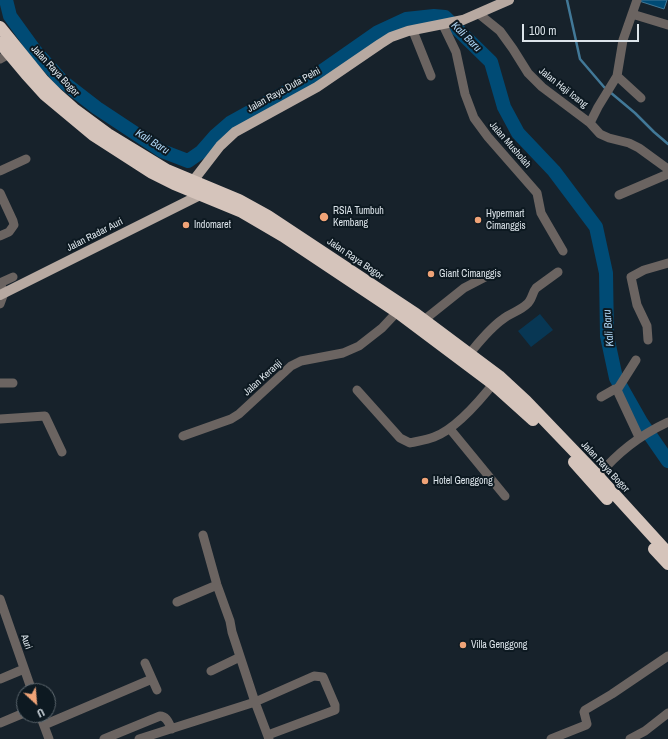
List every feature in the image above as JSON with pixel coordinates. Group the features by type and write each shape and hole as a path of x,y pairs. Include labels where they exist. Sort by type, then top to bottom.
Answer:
{"highway":[{"name":"Jalan Raya Bogor","path":"0,27 43,80 74,109 108,134 142,156 173,173 256,209 397,312 526,401 598,476 668,553"},
{"name":"Jalan Raya Bogor","path":"0,43 5,57 45,95 93,135 122,155 174,184 242,212 316,253 424,320 470,353 668,564"}],"main road":[{"name":"Jalan Raya Duta Pelni","path":"193,181 220,146 234,132 317,87 380,44 400,34 462,20 509,0"},
{"name":"Jalan Radar Auri","path":"2,294 200,195"}],"street":[{"path":"590,123 617,76 623,40 637,0"},
{"name":"Jalan Haji Icang","path":"479,14 494,25 506,38 533,80 590,123 600,134 629,143 639,148 668,169"},
{"path":"632,14 668,25"},
{"name":"Jalan Musholah","path":"445,25 456,52 465,94 474,118 488,137 537,193 544,220 563,251"},
{"path":"413,31 431,76"},
{"path":"617,76 641,98"},
{"path":"0,171 26,159"},
{"path":"619,195 668,174"},
{"path":"0,193 14,225 9,232 0,236"},
{"path":"648,340 647,326 638,305 631,276 644,270 668,263"},
{"path":"470,353 491,329 504,318 526,305 531,299 536,288 558,272"},
{"path":"424,320 464,288 489,275"},
{"path":"0,304 2,294 0,283 13,277"},
{"name":"Jalan Keranji","path":"183,436 231,419 239,414 291,366 301,361 343,353 359,346 382,328 397,312"},
{"path":"601,397 615,389 618,389 636,360"},
{"path":"357,390 400,438 410,443 434,437 450,429 462,418 496,380"},
{"path":"0,383 13,382"},
{"path":"618,389 640,437"},
{"path":"0,419 45,416 62,452"},
{"path":"598,476 613,459 640,437 668,422"},
{"path":"450,429 505,496"},
{"path":"134,726 139,739 255,702 317,675 323,677 325,680 335,705 334,710 268,737 255,702 240,657 203,535"},
{"path":"177,602 217,584"},
{"name":"Auri","path":"0,599 29,683"},
{"path":"551,739 586,725 585,710 612,694 668,656"},
{"path":"211,671 240,657"},
{"path":"145,663 157,690"},
{"path":"0,678 24,669"},
{"path":"49,739 44,724 152,679"},
{"path":"630,739 668,714"},
{"path":"0,723 16,716"},
{"path":"104,739 162,716 166,719 172,729"}],"shaded area":[{"path":"667,0 664,9 639,1"},
{"path":"540,314 553,330 531,347 518,331"}],"waterway":[{"name":"Kali Baru","path":"6,0 10,16 36,52 62,81 97,108 162,151 188,161 201,152 215,136 230,123 315,76 378,32 406,19 434,16 445,17 491,62 504,107 518,133 554,171 596,227 606,273 607,336 616,378 641,422 668,461"},
{"path":"567,0 580,59 604,87 635,113 668,144"}],"place":[{"name":"RSIA Tumbuh Kembang","path":"324,217"},
{"name":"Hypermart Cimanggis","path":"478,220"},
{"name":"Indomaret","path":"186,225"},
{"name":"Giant Cimanggis","path":"431,274"},
{"name":"Hotel Genggong","path":"425,481"},
{"name":"Villa Genggong","path":"463,645"}]}
